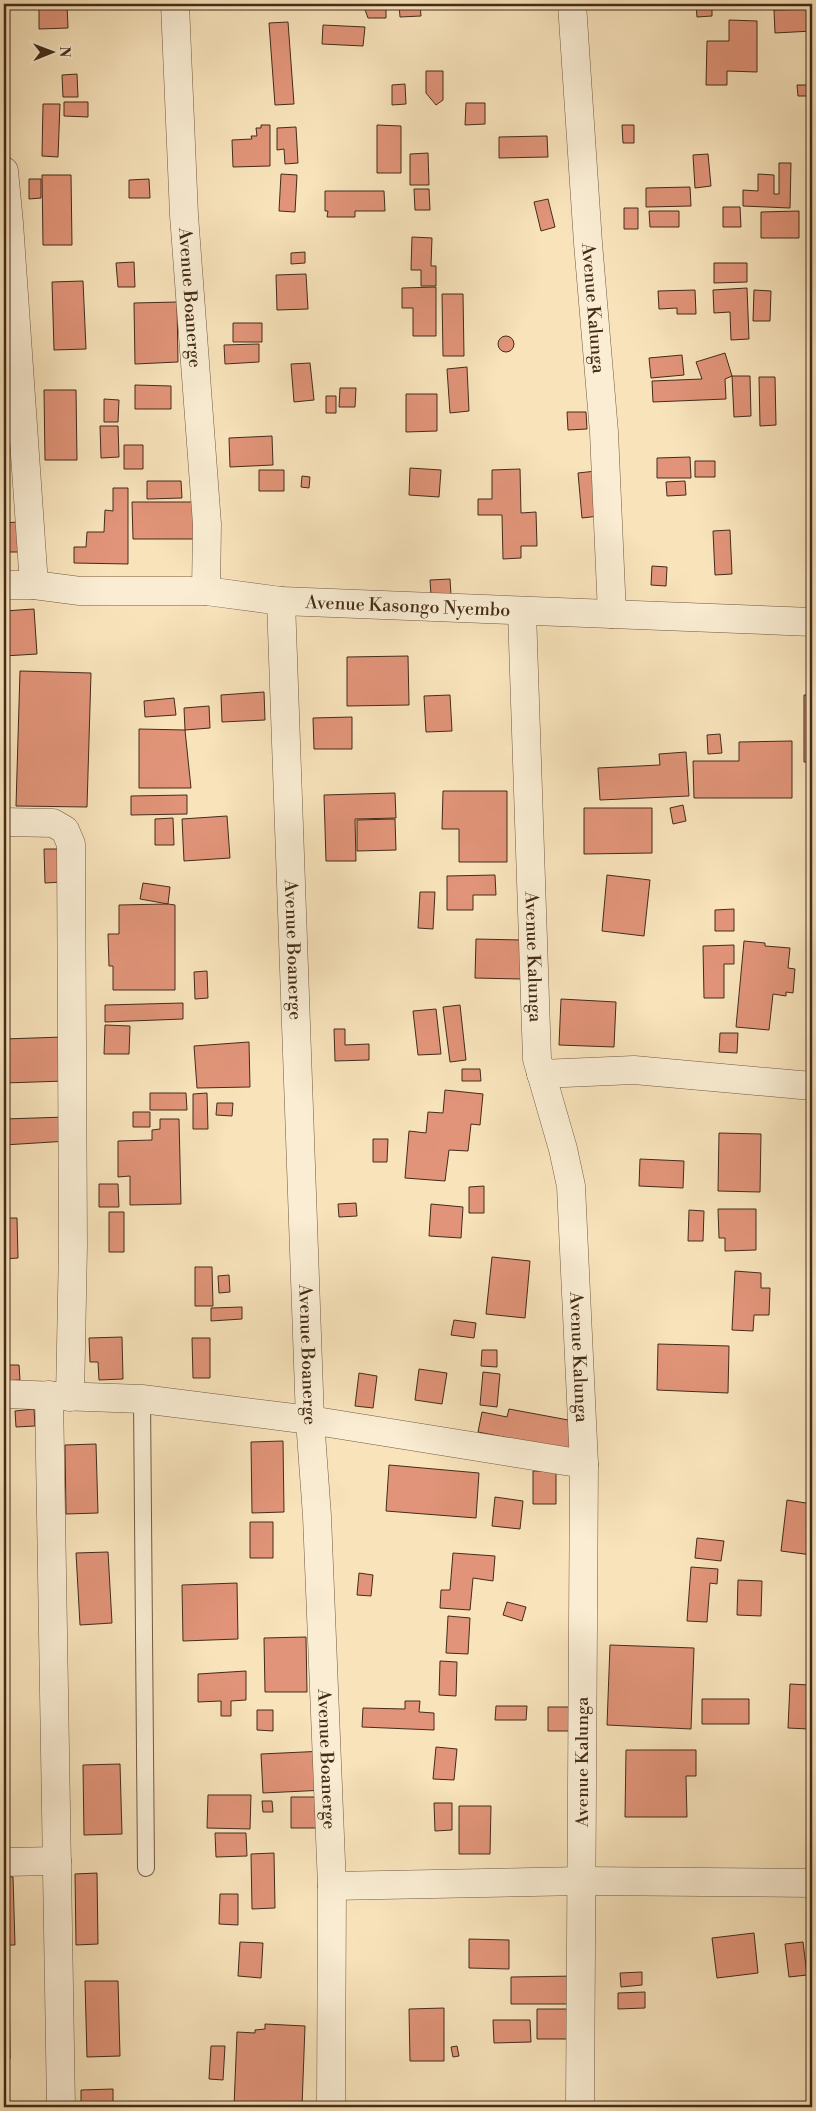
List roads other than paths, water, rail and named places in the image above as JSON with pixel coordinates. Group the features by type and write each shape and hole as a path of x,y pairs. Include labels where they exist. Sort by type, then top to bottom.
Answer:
{"street":[{"name":"Avenue Boanerge","path":"175,4 184,215 207,524 206,591"},
{"name":"Avenue Kalunga","path":"572,4 588,243 604,432 612,614"},
{"path":"4,171 34,585"},
{"name":"Avenue Kasongo Nyembo","path":"4,584 34,585 80,591 206,591 280,601 812,622"},
{"name":"Avenue Boanerge","path":"280,601 310,1420 317,1516 332,1886 331,2107"},
{"name":"Avenue Kalunga","path":"522,612 537,1059 564,1149 571,1186 584,1464 580,2107"},
{"path":"4,822 53,822 65,830 71,844 73,1246 59,1396 57,1861 61,2107"},
{"path":"541,1074 634,1070 812,1086"},
{"path":"4,1394 142,1399 310,1420 584,1464"},
{"path":"4,1862 57,1861"},
{"path":"332,1886 582,1881 812,1883"}],"lane":[{"path":"142,1399 146,1868"}]}
